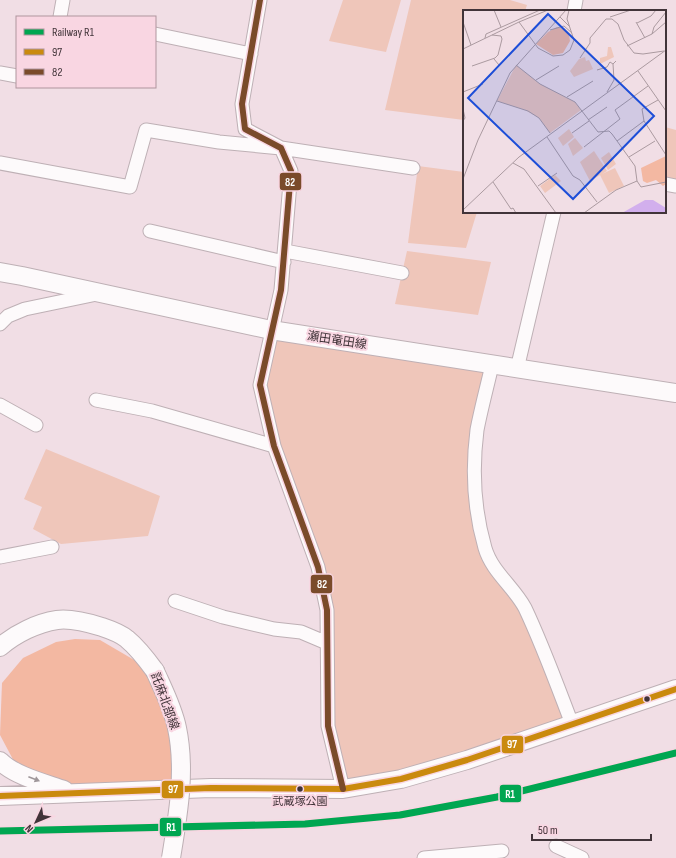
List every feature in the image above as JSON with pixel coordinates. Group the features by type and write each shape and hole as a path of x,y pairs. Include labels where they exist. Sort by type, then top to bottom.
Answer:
{"main road":[{"name":"瀬田竜田線","path":"0,272 272,330 676,393"},
{"name":"託麻北部線","path":"1,647 17,634 42,624 58,620 87,622 112,630 126,638 141,652 156,671 177,727 182,764 179,806 171,858"},
{"path":"0,796 211,788 343,789 409,777 467,760 676,689"},
{"path":"0,761 4,765 23,775 78,794"}],"street":[{"path":"60,16 63,0"},
{"path":"260,0 242,104 245,129 281,148 291,171 281,290 260,385 274,446 318,567 327,610 328,726 343,789"},
{"path":"574,10 576,0"},
{"path":"156,34 251,54"},
{"path":"0,73 16,76"},
{"path":"0,164 130,187 146,130 219,142 281,148 413,168"},
{"path":"666,184 676,186"},
{"path":"517,369 554,213"},
{"path":"150,231 284,257 402,273"},
{"path":"0,324 8,316 25,309 103,293"},
{"path":"492,365 477,430 474,474 478,516 485,549 492,565 524,607 542,646 572,724"},
{"path":"96,400 152,411 274,446"},
{"path":"0,405 36,425"},
{"path":"0,557 52,547"},
{"path":"175,601 223,617 274,629 301,632 327,643"},
{"path":"556,846 582,858"},
{"path":"424,858 502,851"}],"shaded area":[{"path":"343,0 401,0 386,52 329,41"},
{"path":"411,0 510,0 527,5 525,10 463,10 463,120 385,110"},
{"path":"666,127 676,130 676,183 666,181"},
{"path":"418,166 463,172 463,213 477,213 466,248 408,243"},
{"path":"407,251 491,262 478,315 395,304"},
{"name":"武蔵塚公園","path":"271,330 492,365 477,430 485,549 524,607 572,724 343,789 328,726 327,610 260,385"},
{"path":"46,449 160,496 148,536 61,544 33,529 42,507 24,499"},
{"path":"75,639 100,640 141,664 150,674 173,735 174,786 77,787 17,767 0,735 2,683 23,658 56,642"}],"rail line":[{"name":"R1","path":"0,831 305,824 400,815 497,797 676,753"}],"transit line":[{"name":"82","path":"260,0 242,104 245,129 281,148 291,171 281,290 260,385 274,446 318,567 327,610 328,726 343,789"},
{"name":"97","path":"0,796 211,788 343,789 401,779 467,760 676,689"}],"place":[{"name":"武蔵塚公園","path":"300,789"}]}
